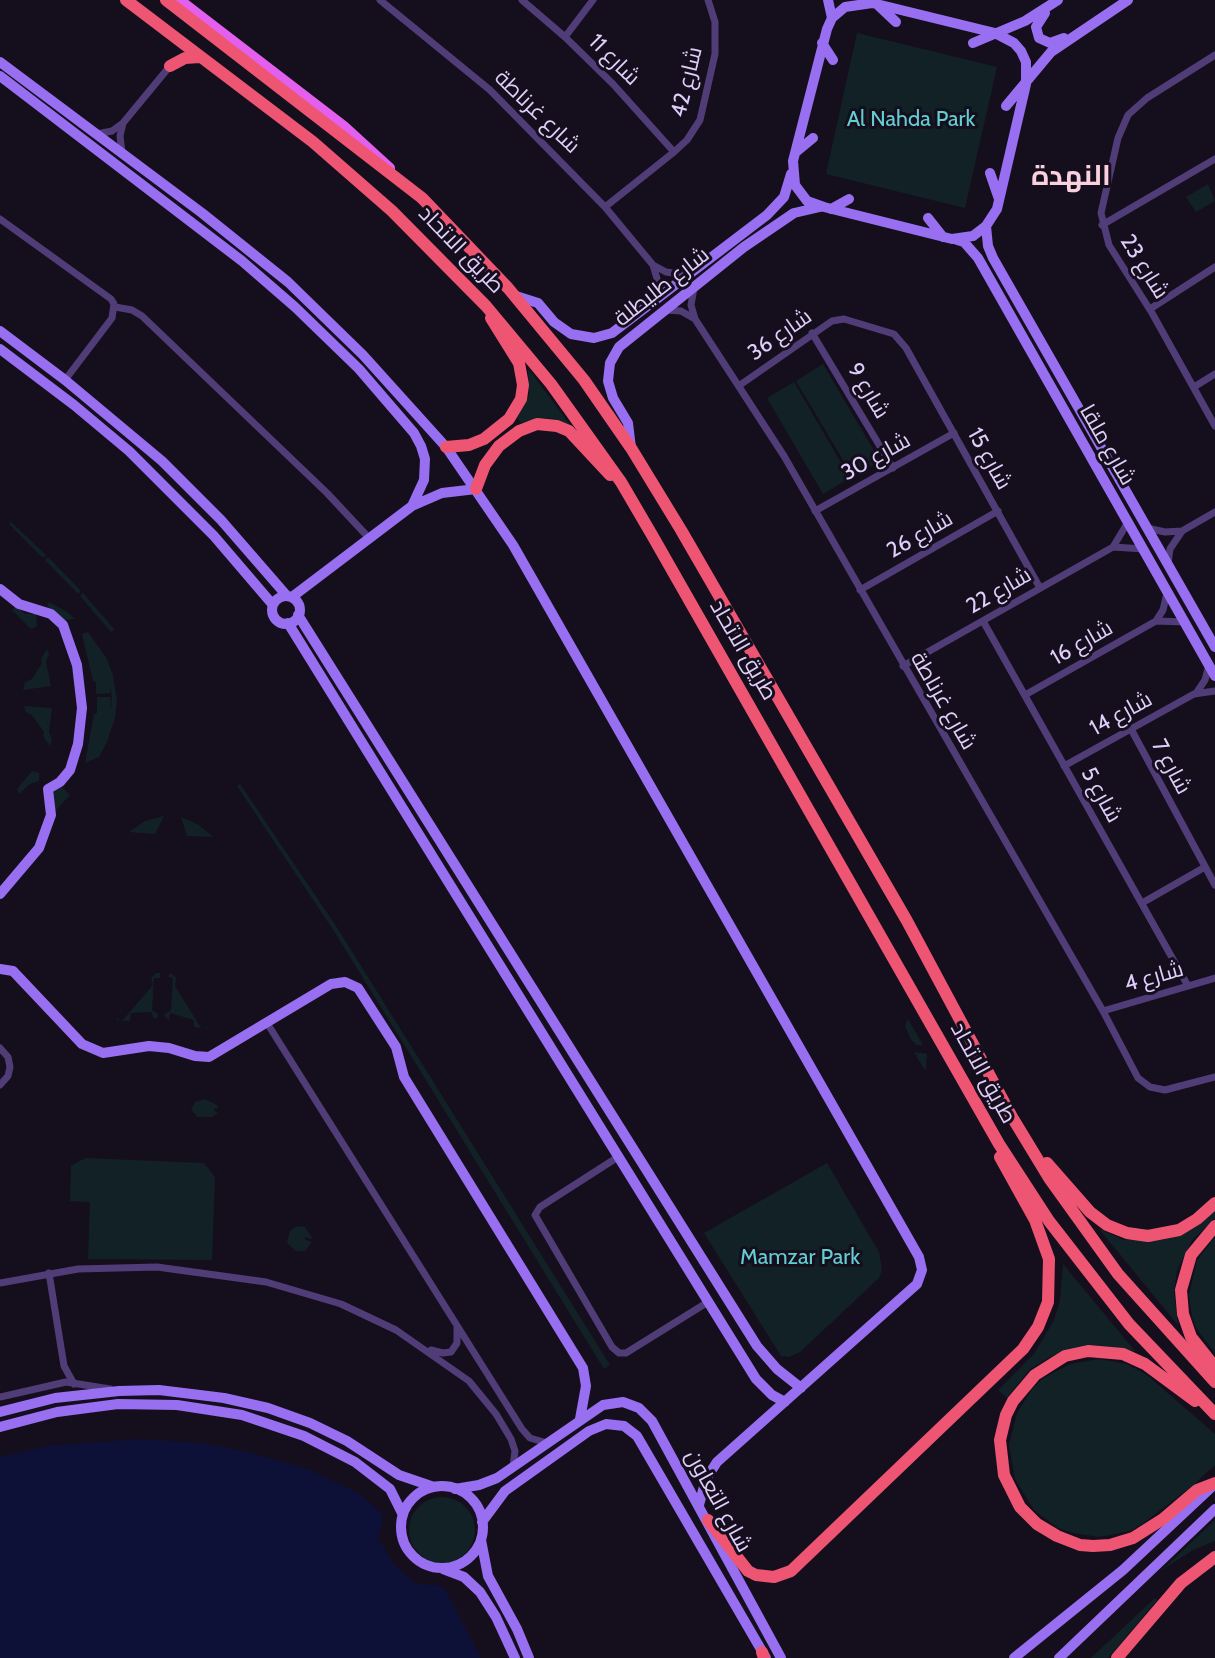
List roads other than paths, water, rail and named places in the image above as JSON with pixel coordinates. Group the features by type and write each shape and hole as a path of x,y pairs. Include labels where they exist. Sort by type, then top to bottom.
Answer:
{"highway":[{"name":"طريق الاتحاد","path":"126,0 360,181 424,241 486,306 551,384 621,482 717,645 999,1143 1073,1255 1157,1356 1215,1414"},
{"name":"طريق الاتحاد","path":"166,0 402,182 461,236 516,296 584,380 631,448 907,921 1049,1178 1118,1274 1215,1382"},
{"path":"170,66 185,58 200,57"},
{"path":"446,447 469,446 484,439 509,419 521,399 524,385 519,363 494,326 486,306"},
{"path":"476,489 485,465 499,446 525,428 544,424 557,426 574,435 598,464 621,482"},
{"path":"1026,1138 1090,1212 1116,1229 1148,1236 1168,1233 1197,1219 1215,1203"},
{"path":"708,1520 748,1571 774,1577 791,1571 1007,1367 1030,1340 1044,1317 1048,1302 1048,1259 1035,1220 1002,1162 999,1143"},
{"path":"1215,1226 1191,1255 1183,1278 1181,1302 1191,1337 1215,1367"},
{"path":"1215,1414 1134,1358 1112,1352 1076,1353 1044,1367 1019,1391 1006,1415 1000,1452 1004,1475 1020,1507 1047,1530 1080,1545 1110,1545 1133,1538 1163,1520 1197,1490 1215,1483"},
{"path":"1117,1658 1171,1593 1215,1557"}],"main road":[{"path":"180,0 350,131 402,182"}],"street":[{"name":"شارع 11","path":"522,0 614,84 675,152"},
{"path":"565,37 593,0"},
{"name":"شارع 42","path":"605,207 675,152 687,140 699,120 714,69 715,22 708,0"},
{"path":"792,171 795,185 803,197 827,208 957,240 973,236 986,226 999,199 1026,84 1026,62 1022,51 1014,43 995,33 879,4 858,2 845,7 832,18 828,0"},
{"path":"1107,14 1121,0"},
{"path":"1006,105 1026,84 1045,58 1074,34 1128,0"},
{"name":"شارع غرناطة","path":"382,1 490,90 605,207 653,265"},
{"path":"1054,3 1037,23 1036,31 1039,39 1050,43 1074,34"},
{"path":"972,43 1025,21 1054,3"},
{"path":"879,4 896,22"},
{"name":"شارع طليطلة","path":"516,296 538,303 559,327 576,336 601,337 627,322 780,203 792,171 822,43 832,18"},
{"path":"822,43 832,60"},
{"name":"شارع 23","path":"1215,55 1147,98 1128,115 1118,138 1104,192 1102,225 1109,245 1150,309 1215,426"},
{"path":"0,62 202,213 288,282 363,354 446,447 476,489 538,589 921,1261 921,1274 917,1284 713,1467 703,1485 699,1505"},
{"path":"95,134 112,130 123,123 170,66"},
{"path":"0,76 242,261 296,307 359,369 414,434 421,446 425,459 424,480 412,506"},
{"path":"123,123 120,136 123,155"},
{"path":"796,152 813,138"},
{"path":"1102,225 1215,159"},
{"path":"990,173 999,199"},
{"path":"827,208 849,200"},
{"name":"شارع طليطلة","path":"631,448 628,423 613,398 608,381 613,355 658,313 744,247 794,213 827,208"},
{"path":"928,218 943,237"},
{"path":"0,219 111,298 115,307 112,318 65,380"},
{"path":"744,247 757,231 754,225"},
{"name":"شارع ملقا","path":"986,226 988,246 993,258 1215,647"},
{"name":"شارع ملقا","path":"957,240 964,242 978,258 1215,676"},
{"path":"653,265 666,272 687,274"},
{"path":"653,265 658,282 657,297"},
{"path":"1150,309 1215,267"},
{"path":"695,319 692,298 696,285"},
{"path":"115,307 132,310 142,316 320,486 369,538"},
{"path":"658,313 674,310 695,319"},
{"name":"شارع غرناطة","path":"695,319 740,385 815,511 1103,1011 1137,1078 1150,1087 1165,1090 1215,1077"},
{"name":"شارع 36","path":"740,385 832,321 844,320 889,332 906,348"},
{"path":"627,322 616,339 620,341 630,337"},
{"path":"0,331 65,380 162,461 220,520 289,597 298,603 298,615 757,1346 777,1369 801,1388"},
{"name":"شارع 9","path":"812,333 893,468"},
{"name":"شارع 15","path":"906,348 1040,588"},
{"path":"0,349 74,405 129,451 206,527 273,605 275,618 288,623 756,1379 772,1395 785,1402"},
{"path":"1194,387 1215,374"},
{"name":"شارع 30","path":"815,511 954,433"},
{"path":"129,451 138,452 153,464 162,461"},
{"path":"273,605 278,598 289,597 412,506 442,493 476,489"},
{"name":"شارع 26","path":"860,590 998,511"},
{"path":"1168,563 1170,549 1182,531 1215,512"},
{"path":"1128,522 1113,548 1144,549"},
{"path":"1147,528 1165,532 1182,531"},
{"name":"شارع 22","path":"903,666 1113,548"},
{"path":"0,589 18,604 51,614 63,625 77,665 82,708 78,744 70,770 60,782 48,789 51,815 39,848 0,894"},
{"path":"1167,590 1165,604 1156,621 1185,622"},
{"path":"288,623 298,615"},
{"name":"شارع 5","path":"983,621 1188,986"},
{"name":"شارع 16","path":"1025,695 1156,621"},
{"path":"1194,694 1205,680 1209,665"},
{"name":"شارع 14","path":"1064,766 1194,694 1215,691"},
{"name":"شارع 7","path":"1131,729 1215,885"},
{"path":"1142,903 1205,867"},
{"path":"0,969 13,970 82,1044 103,1053 149,1046 208,1057 335,982 349,983 360,991 396,1047 404,1077 583,1368 586,1386 580,1419"},
{"name":"شارع 4","path":"1103,1011 1215,978"},
{"path":"267,1023 525,1434 535,1441 547,1443"},
{"path":"0,1048 8,1057 10,1067 8,1076 0,1085"},
{"path":"618,1157 540,1207 535,1215 613,1349 626,1353 708,1302"},
{"path":"0,1283 49,1273 134,1267 180,1269 245,1278 286,1287 348,1307 384,1323 420,1346 452,1368 479,1392 504,1426 515,1451 513,1468"},
{"path":"49,1273 64,1366 74,1383"},
{"path":"452,1368 456,1323"},
{"path":"420,1346 438,1353 471,1348"},
{"path":"57,1384 64,1366"},
{"path":"0,1397 57,1384 74,1383 119,1391"},
{"path":"0,1412 55,1398 119,1391 180,1392 268,1408 330,1432 399,1475 434,1487 455,1489 485,1484 513,1468 594,1409 600,1416 602,1425 511,1485 493,1504 482,1522"},
{"name":"شارع التعاون","path":"594,1409 617,1402 628,1403 644,1411 652,1421 708,1520 781,1658"},
{"path":"0,1427 57,1412 118,1404 177,1405 243,1415 304,1436 355,1462 390,1489 403,1515"},
{"name":"شارع التعاون","path":"602,1425 619,1425 637,1436 764,1656"},
{"path":"1014,1658 1131,1562 1215,1483"},
{"path":"434,1487 412,1499 403,1515 402,1534 409,1551 423,1563 464,1577 480,1592 496,1617 515,1658"},
{"path":"455,1489 475,1503 482,1522 481,1539 488,1576 517,1629 529,1658"},
{"path":"1059,1658 1215,1509"},
{"path":"440,1568 458,1565 468,1558 481,1539"}],"district":[{"name":"النهدة","path":"1071,177"}],"park label":[{"name":"Al Nahda Park","path":"911,120"},
{"name":"Mamzar Park","path":"800,1258"}]}
